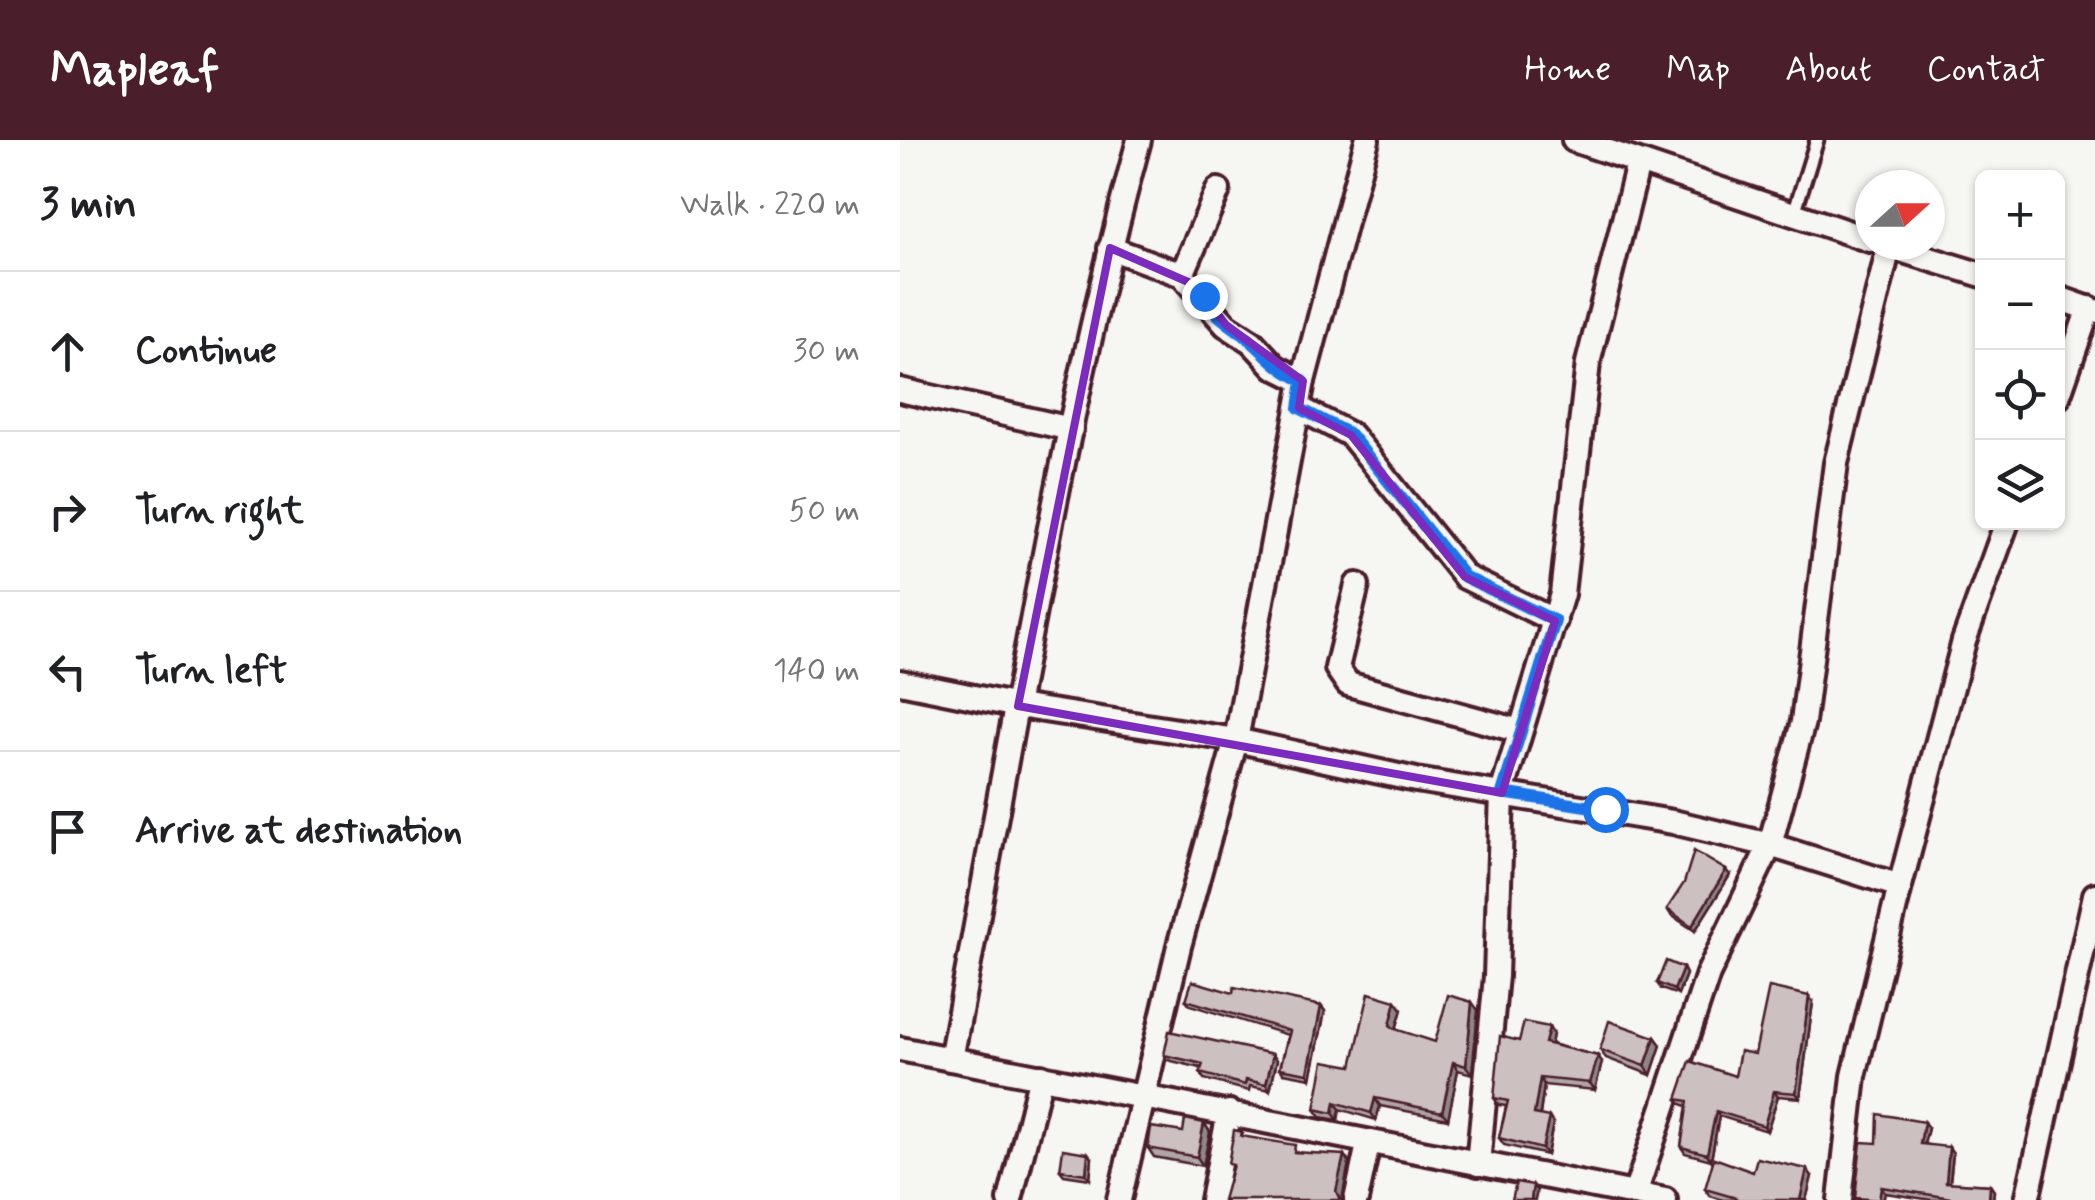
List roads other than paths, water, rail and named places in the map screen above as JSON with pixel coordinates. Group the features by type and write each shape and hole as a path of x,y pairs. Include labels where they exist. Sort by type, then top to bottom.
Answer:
{"street":[{"path":"951,1059 1071,429 1110,248 1140,140"},
{"path":"1119,1200 1184,928 1236,740 1303,381 1367,140"},
{"path":"1574,140 1855,235"},
{"path":"1478,1164 1496,976 1502,793 1562,594 1588,363 1638,164"},
{"path":"1182,276 1218,190"},
{"path":"1110,248 1182,276 1226,325 1252,342 1275,368 1303,381"},
{"path":"1635,1194 1708,974 1770,845 1803,722 1836,464 1878,260"},
{"path":"1932,260 1975,274"},
{"path":"2065,300 2092,309 2065,378"},
{"path":"900,390 1071,429"},
{"path":"1299,408 1350,434 1465,577 1555,621"},
{"path":"1840,1200 1854,1076 1900,886 1964,640 2004,530"},
{"path":"1357,585 1338,668 1348,684 1520,731"},
{"path":"900,682 1018,706 1236,740 1416,780 1673,822 1770,845 1900,886"},
{"path":"2027,1200 2095,896"},
{"path":"900,1049 1143,1100 1229,1112 1478,1164 1607,1196 1635,1194 1665,1200"},
{"path":"1010,1200 1041,1076"},
{"path":"1212,1200 1229,1112"},
{"path":"1356,1200 1368,1144"}],"lane":[{"path":"1794,213 1818,140"}]}
